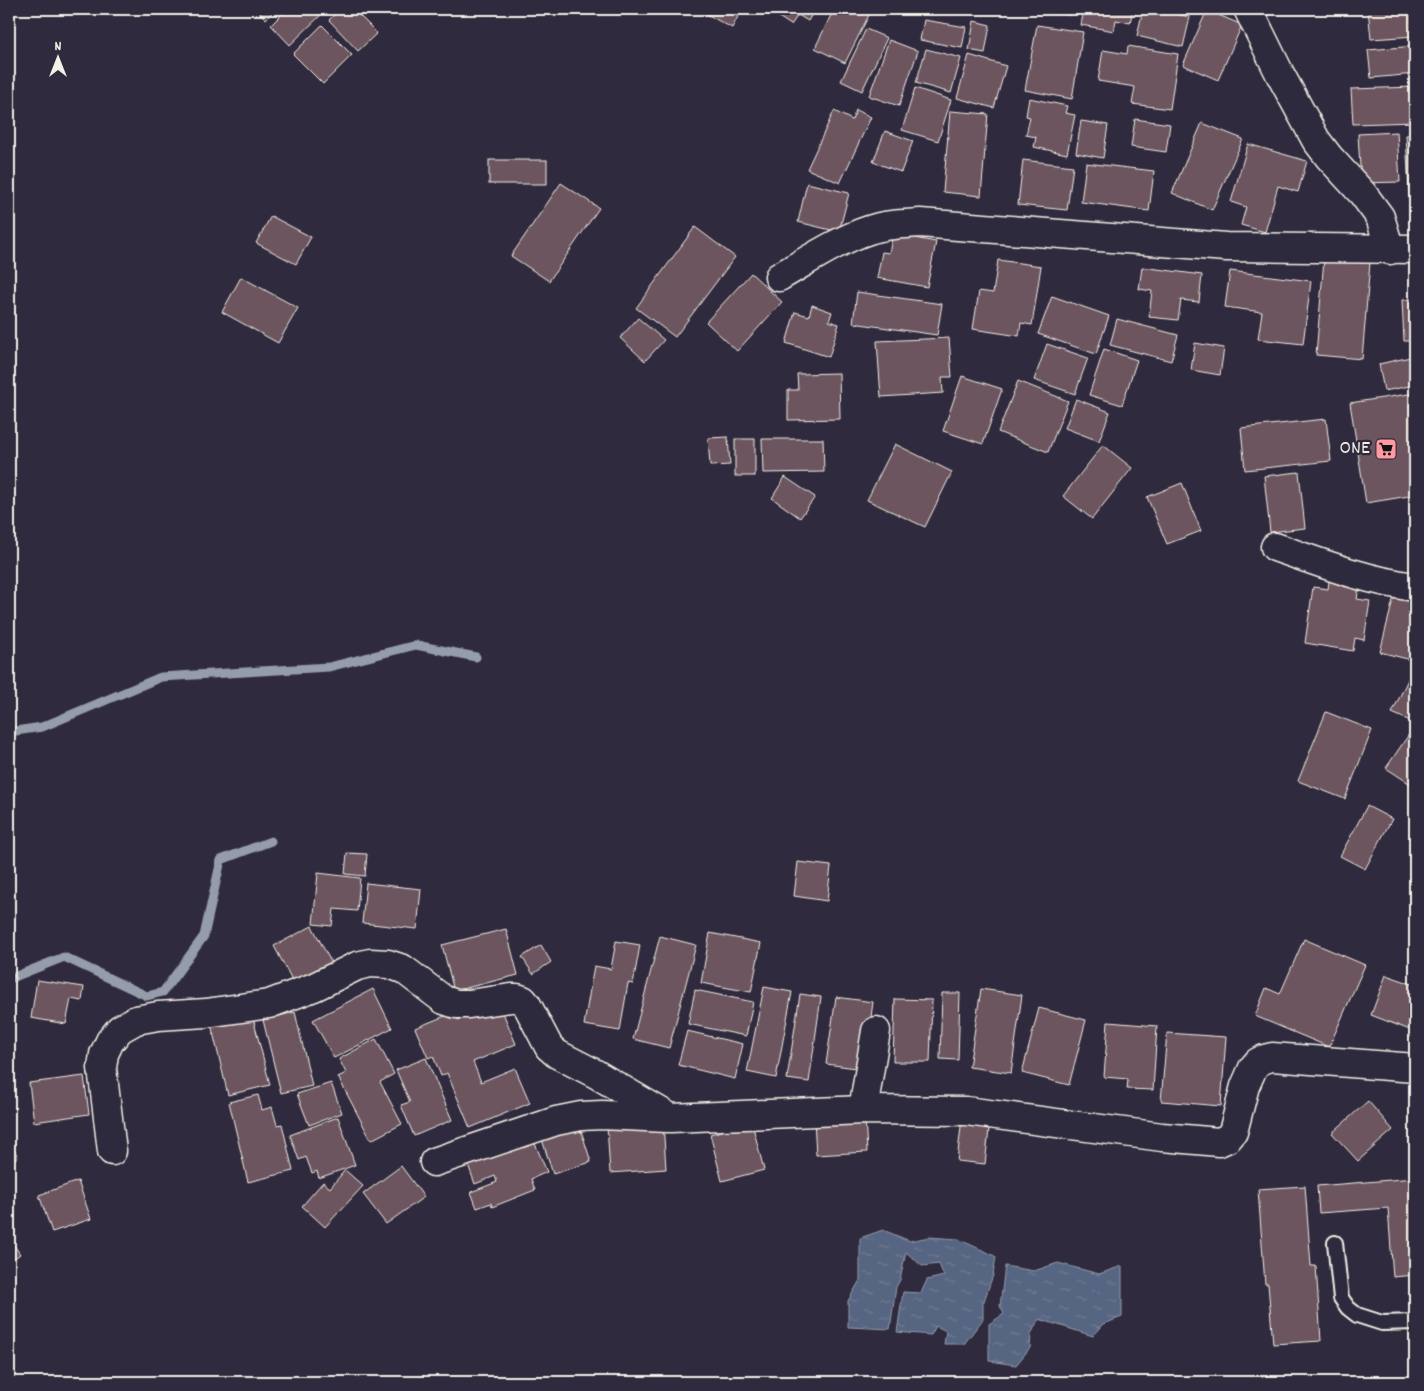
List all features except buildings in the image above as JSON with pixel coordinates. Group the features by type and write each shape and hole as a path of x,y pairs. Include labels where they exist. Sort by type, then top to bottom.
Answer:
{"street":[{"path":"1248,9 1280,74 1316,140 1363,194 1402,250"},
{"path":"779,277 838,244 869,230 887,225 920,223 1226,247 1402,250"},
{"path":"1275,547 1354,574 1390,584 1415,587"},
{"path":"112,1151 102,1068 104,1054 110,1041 120,1029 136,1020 158,1016 206,1013 268,1004 314,987 357,966 370,963 388,964 403,969 444,1000 456,1004 470,1004 511,998 523,1000 531,1010 549,1047 557,1054 596,1074 671,1118"},
{"path":"863,1110 876,1031"},
{"path":"434,1162 556,1121 581,1116 602,1115 671,1118 863,1110 966,1111 1162,1137 1219,1142 1228,1138 1233,1132 1245,1086 1253,1068 1264,1059 1272,1057 1415,1068"}],"lane":[{"path":"1335,1243 1341,1298 1348,1308 1357,1315 1382,1323 1415,1322"}],"water":[{"path":"883,1230 910,1241 929,1237 958,1239 996,1257 993,1275 983,1304 983,1319 964,1344 944,1344 946,1331 936,1326 931,1335 897,1332 903,1292 921,1293 927,1280 944,1276 939,1264 922,1266 906,1252 900,1280 896,1287 890,1329 848,1327 848,1301 860,1280 860,1238"},
{"path":"1058,1263 1099,1274 1122,1266 1122,1317 1104,1324 1093,1336 1039,1319 1031,1334 1030,1348 1016,1365 989,1361 989,1324 1004,1314 1000,1306 1005,1266 1034,1271"}],"waterway":[{"path":"9,732 42,727 161,677 329,667 416,645 476,657"},
{"path":"9,979 64,957 147,996 163,992 204,936 221,860 271,841"}],"place":[{"name":"ONE","path":"1386,449"}]}
